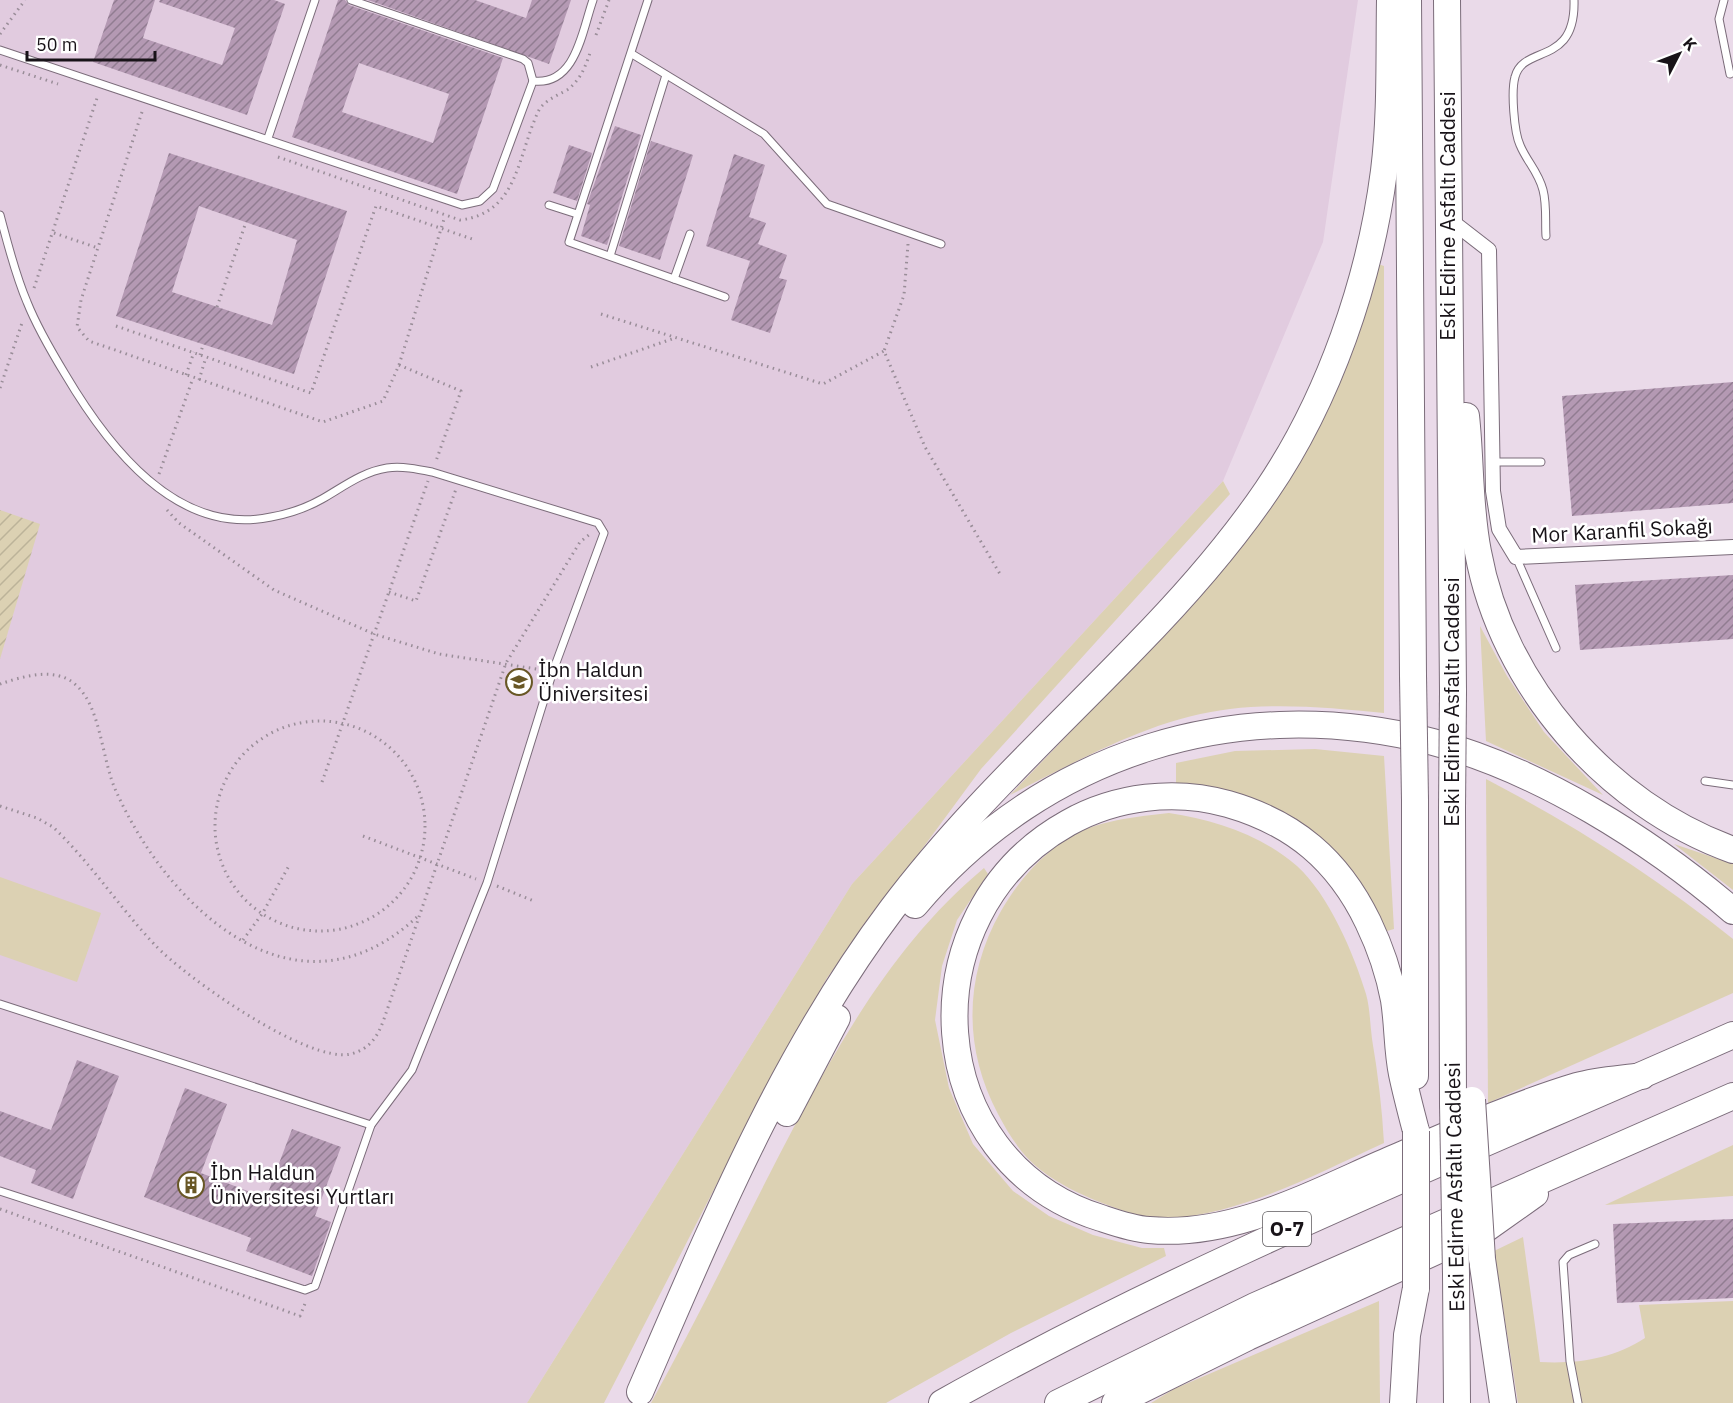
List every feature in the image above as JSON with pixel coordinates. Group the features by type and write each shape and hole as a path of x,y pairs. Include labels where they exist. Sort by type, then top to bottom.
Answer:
{"highway":[{"path":"637,1398 703,1247 779,1090 842,978 894,907 955,831 1174,607 1218,555 1270,486 1293,447 1341,344 1361,279 1378,208 1388,121 1390,0"},
{"name":"Eski Edirne Asfaltı Caddesi","path":"1408,0 1415,800 1416,1288 1419,1403"},
{"name":"Eski Edirne Asfaltı Caddesi","path":"1447,0 1453,692 1452,955 1466,1031 1456,1274 1457,1403"},
{"path":"1449,353 1463,394 1467,419 1472,508 1478,553 1487,590 1508,643 1526,676 1566,732 1610,776 1667,819 1733,850"},
{"path":"637,1398 851,991 879,949 942,875 990,832 1052,789 1101,764 1184,735 1223,728 1303,723 1390,732 1435,743 1483,759 1566,798 1647,846 1733,911"},
{"path":"1416,1131 1402,1073 1394,1000 1383,956 1347,884 1309,842 1281,825 1247,810 1209,799 1157,796 1111,804 1083,814 1037,842 1003,877 977,915 960,956 953,1016 962,1078 975,1109 992,1138 1015,1168 1045,1194 1080,1212 1130,1226 1148,1230 1185,1230 1220,1225 1261,1213 1527,1104 1581,1085 1642,1076"},
{"name":"O-7","path":"942,1403 1084,1327 1262,1241 1733,1035"},
{"path":"1058,1403 1255,1306 1733,1096"},
{"path":"1462,1102 1503,1403"},
{"path":"1115,1403 1248,1337 1487,1228 1569,1168"},
{"path":"1403,1403 1407,1335 1416,1288"}],"street":[{"name":"Mor Karanfil Sokağı","path":"1449,218 1489,250 1493,491 1499,529 1516,557 1733,547"}],"lane":[{"path":"268,138 315,0"},
{"path":"0,50 102,82 462,205 480,201 493,189 533,81 528,63 523,59 351,0"},
{"path":"533,81 550,81 567,69 593,0"},
{"path":"648,0 632,54 577,214 570,242 725,297"},
{"path":"1546,237 1544,192 1536,169 1520,145 1513,96 1515,75 1524,62 1547,53 1567,37 1575,21 1574,0"},
{"path":"1724,0 1719,20 1730,74"},
{"path":"632,54 764,134 825,203 940,244"},
{"path":"610,256 666,75"},
{"path":"549,205 577,214"},
{"path":"0,216 12,263 27,304 76,392 111,445 155,485 188,506 218,516 243,519 269,518 299,510 359,477 386,468 406,467 459,480 601,526 604,533 553,671 487,883 412,1070 371,1125 319,1282 311,1288 299,1288 0,1191"},
{"path":"674,279 690,234"},
{"path":"1492,462 1541,462"},
{"path":"1516,557 1556,648"},
{"path":"1705,781 1733,785"},
{"path":"0,1004 371,1125"},
{"path":"1578,1403 1570,1361 1563,1262 1569,1255 1596,1244"}],"path":[{"path":"0,34 25,0"},
{"path":"274,156 460,220 475,219 487,214 506,197 540,108 546,101 565,91 579,78 609,0"},
{"path":"0,65 65,86"},
{"path":"0,388 27,304 54,233 102,82"},
{"path":"87,93 98,96"},
{"path":"153,116 142,112 80,305 77,327 82,336 89,341 193,378 323,422 383,401 399,365 445,215"},
{"path":"116,326 311,393 376,206 441,226 472,239"},
{"path":"217,307 246,222"},
{"path":"54,233 98,248"},
{"path":"601,314 823,384 884,351 904,295 909,234"},
{"path":"591,367 674,338"},
{"path":"200,355 203,345"},
{"path":"884,351 925,447 1000,574"},
{"path":"186,375 194,352"},
{"path":"199,380 206,357"},
{"path":"322,782 461,391 399,365"},
{"path":"159,472 193,378"},
{"path":"389,592 416,602 459,480"},
{"path":"155,485 162,504 178,522 251,576 274,590 374,634 440,654 553,671"},
{"path":"0,806 37,818 53,827 156,945 177,966 218,996 260,1022 322,1052 340,1055 367,1047 377,1037 506,663 580,542 601,526"},
{"path":"0,684 20,677 44,674 62,676 76,684 92,709 104,759 115,789 129,820 153,857 182,893 217,924 243,940 283,959 311,963 338,961 364,954 386,942 417,916"},
{"path":"304,722 343,723 376,737 391,749 414,780 425,816 425,836 420,858 399,895 376,915 355,925 333,931 302,930 262,914 234,886 219,855 215,819 223,784 242,754 271,733 304,722"},
{"path":"363,836 534,901"},
{"path":"243,940 262,914 290,864"},
{"path":"0,1209 300,1316 311,1288"}],"shaded area":[{"name":"İbn Haldun Üniversitesi","path":"0,0 1358,0 1323,242 1223,481 852,884 527,1403 0,1403"},
{"path":"1378,264 1384,266 1384,713 1268,706 1201,714 1144,731 1089,755 1010,795 1200,597 1264,518 1312,441"},
{"path":"1223,481 1230,494 981,769 827,978 776,1069 604,1403 527,1403 852,884"},
{"path":"0,510 40,524 0,659"},
{"path":"1480,626 1507,676 1544,732 1603,795 1486,741"},
{"path":"1315,749 1384,756 1394,929 1387,931 1355,878 1315,836 1176,786 1176,763 1235,751"},
{"path":"1486,779 1614,853 1674,894 1733,939 1733,993 1488,1103"},
{"path":"1169,813 1203,820 1253,837 1297,866 1320,893 1355,961 1366,994 1380,1091 1384,1143 1305,1180 1251,1201 1196,1215 1158,1219 1140,1216 1090,1198 1055,1180 1028,1159 1007,1130 987,1089 978,1064 972,1012 980,961 989,936 1007,901 1039,862 1068,838 1092,827 1117,820"},
{"path":"1674,844 1733,864 1733,890"},
{"path":"984,868 988,874 957,920 942,966 935,1020 949,1088 973,1144 1013,1191 1049,1216 1093,1235 1142,1248 1164,1248 1166,1256 1011,1333 886,1403 651,1403 796,1123 856,1019 901,954 954,895"},
{"path":"0,877 101,913 77,982 0,955"},
{"path":"1733,1145 1733,1196 1605,1205"},
{"path":"1523,1237 1540,1362 1594,1359 1633,1345 1645,1338 1639,1305 1733,1301 1733,1403 1518,1403 1494,1251"},
{"path":"1379,1301 1380,1403 1151,1403 1174,1389"}],"building":[{"path":"114,0 155,0 143,38 222,65 235,28 159,2 160,0 274,0 285,4 247,115 93,62"},
{"path":"338,0 345,0 349,5 503,58 457,194 292,137","holes":["359,63 449,94 433,143 342,112"]},
{"path":"368,0 475,0 526,18 532,0 571,0 549,64"},
{"path":"615,126 641,135 607,245 581,236 590,205 587,204"},
{"path":"651,141 693,155 660,260 619,246"},
{"path":"569,145 592,153 577,201 553,193"},
{"path":"169,153 347,211 294,374 116,316","holes":["199,206 297,240 272,325 172,292"]},
{"path":"734,154 765,165 749,217 766,223 758,244 787,255 779,278 787,280 770,333 731,320 750,261 706,246"},
{"path":"1733,382 1733,503 1572,516 1562,396"},
{"path":"1733,575 1733,639 1580,650 1575,585"},
{"path":"77,1060 119,1076 73,1199 31,1183 36,1170 0,1156 0,1111 51,1130"},
{"name":"İbn Haldun Üniversitesi Yurtları","path":"185,1088 227,1104 201,1173 266,1198 292,1129 341,1147 315,1216 331,1222 312,1276 246,1251 251,1238 144,1197"},
{"path":"1733,1219 1733,1298 1617,1303 1613,1224"}],"place":[{"name":"İbn Haldun Üniversitesi","path":"519,682"},
{"name":"İbn Haldun Üniversitesi Yurtları","path":"191,1185"}]}
